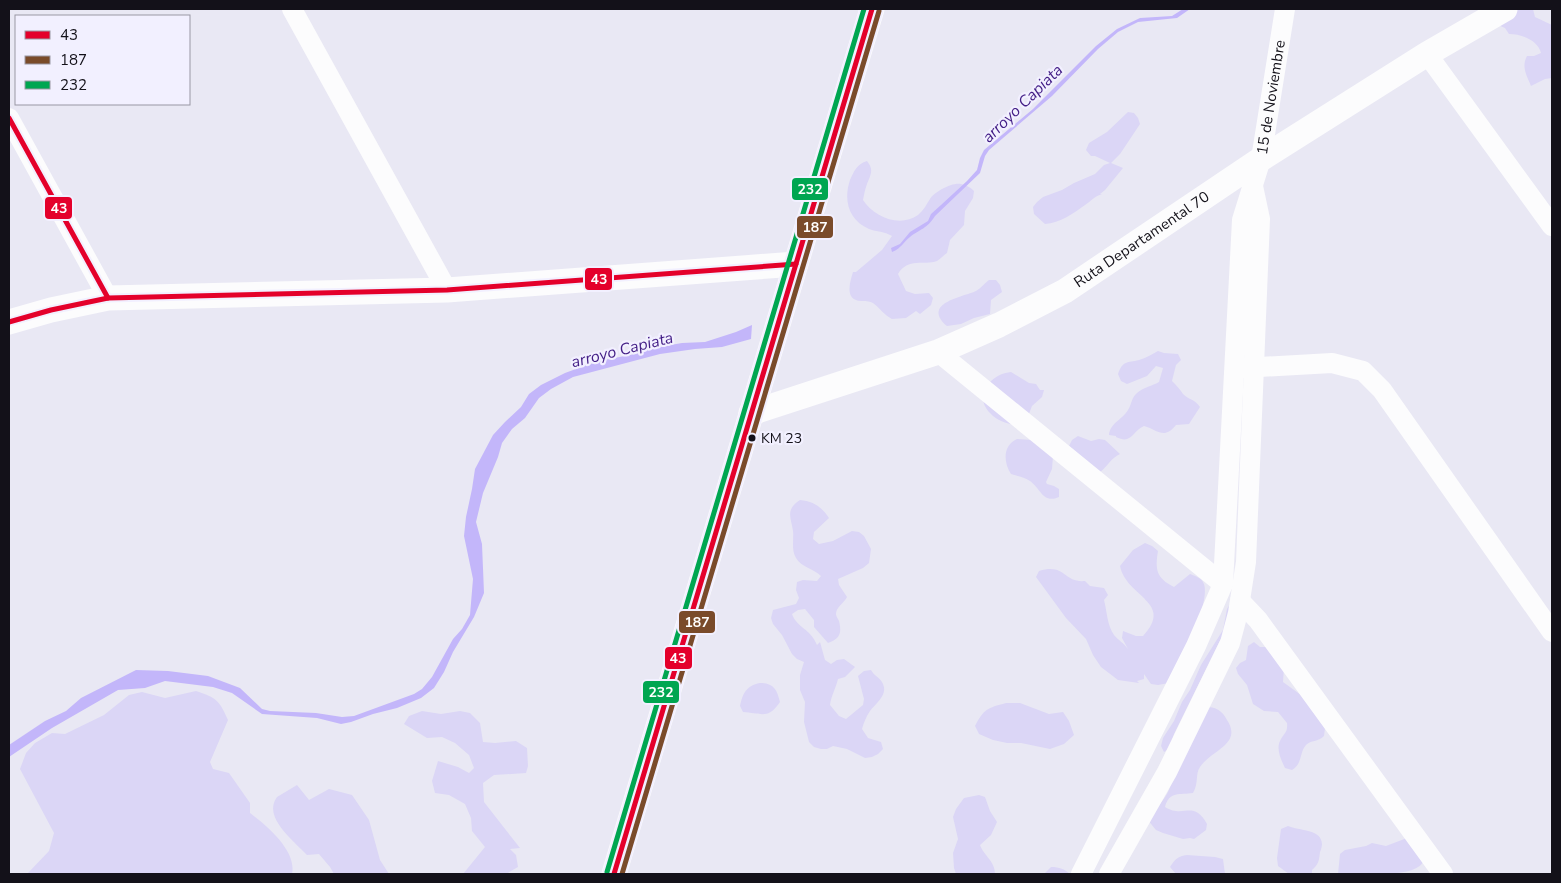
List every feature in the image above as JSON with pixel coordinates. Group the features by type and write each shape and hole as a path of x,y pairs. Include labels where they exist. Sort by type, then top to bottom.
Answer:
{"main road":[{"path":"614,874 872,9"},
{"name":"Ruta Departamental 70","path":"752,413 938,352 999,325 1065,291 1261,159 1427,54 1505,9"},
{"path":"9,322 51,310 108,298 447,290 796,264"}],"street":[{"path":"292,9 447,290"},
{"name":"15 de Noviembre","path":"1244,368 1242,220 1261,159 1285,9"},
{"path":"1427,54 1552,226"},
{"path":"9,118 108,298"},
{"path":"938,352 1223,584"},
{"path":"1244,368 1332,363 1362,371 1382,390 1552,632"},
{"path":"1081,874 1196,646 1223,584 1244,368"},
{"path":"1110,874 1166,772 1230,643 1240,601 1246,562 1244,368"},
{"path":"1240,601 1258,620 1443,874"}],"shaded area":[{"path":"1183,9 1190,9 1177,18 1138,22 1118,32 1098,49 1052,96 989,150 985,156 980,173 929,224 892,252 891,248 900,244 910,232 928,221 931,214 977,170 984,150 1033,109 1096,46 1117,29 1140,18 1172,16"},
{"path":"1485,9 1533,9 1535,17 1552,25 1552,78 1545,79 1531,86 1525,71 1525,60 1527,56 1541,53 1539,48 1533,41 1519,35 1509,34 1505,28 1491,22"},
{"path":"1128,112 1134,113 1140,124 1120,154 1111,163 1123,168 1100,194 1102,194 1066,217 1056,222 1045,224 1034,214 1033,207 1043,197 1095,174 1104,165 1110,163 1091,156 1086,150 1089,143 1107,132"},
{"path":"867,161 871,167 871,172 863,200 880,216 888,219 903,221 911,219 920,213 935,193 953,185 965,185 974,191 973,198 965,211 964,225 950,240 947,253 937,261 906,266 898,274 906,291 915,294 929,293 933,298 931,305 920,314 916,311 906,318 892,319 873,303 856,300 850,294 849,290 853,272 856,272 882,250 892,236 862,225 849,209 847,195 850,180 858,166"},
{"path":"989,280 996,280 1002,292 991,300 990,314 961,324 947,326 940,318 941,306 976,291"},
{"path":"752,325 751,339 722,347 660,354 573,377 539,398 525,418 512,429 502,443 483,493 476,522 482,544 484,593 474,617 453,652 444,672 434,688 421,698 397,708 341,724 317,718 262,714 232,693 213,687 165,681 145,688 118,690 52,728 9,757 9,745 45,721 66,711 81,698 136,670 168,671 208,676 240,688 262,709 270,711 316,713 342,717 354,716 414,694 422,689 432,677 453,639 462,629 470,615 473,579 464,536 475,469 493,435 521,407 529,394 541,385 584,366 635,354 647,349 682,343 705,342"},
{"path":"1158,351 1178,354 1181,360 1176,365 1172,381 1183,394 1196,402 1200,407 1189,424 1176,425 1168,432 1161,433 1144,426 1129,438 1121,439 1109,435 1114,424 1128,410 1135,395 1142,389 1159,382 1163,368 1156,366 1147,376 1127,384 1121,381 1118,374 1122,366"},
{"path":"1011,372 1029,383 1036,384 1040,390 1044,390 1042,397 1032,406 1027,419 1015,425 993,416 983,400 986,387 991,381 996,377"},
{"path":"1078,436 1091,441 1105,440 1120,454 1100,472 1069,446 1072,440"},
{"path":"1017,439 1032,440 1053,456 1052,469 1046,482 1059,489 1059,497 1049,499 1028,480 1011,474 1008,469 1006,454 1009,445"},
{"path":"800,500 817,505 829,518 814,532 813,539 819,544 833,541 852,531 859,532 864,536 871,549 869,563 863,568 838,579 839,585 847,597 836,612 840,629 839,635 835,640 828,643 814,627 814,620 805,609 798,610 792,614 794,619 811,635 817,645 820,642 825,660 831,664 837,660 844,659 855,667 845,677 838,679 831,698 830,705 839,716 846,719 863,705 864,699 858,676 864,671 871,670 882,682 884,688 883,695 869,713 862,729 868,738 881,742 883,749 872,757 865,758 847,749 833,746 821,749 814,747 809,742 804,722 805,702 800,690 800,675 804,662 792,654 771,618 773,610 796,604 799,598 796,590 797,582 803,580 817,581 821,576 801,564 794,555 790,514 792,507"},
{"path":"1145,543 1158,551 1158,572 1168,584 1174,587 1190,574 1198,577 1203,582 1205,590 1200,616 1174,682 1158,685 1151,684 1144,674 1144,679 1137,681 1139,683 1118,680 1101,667 1086,639 1066,618 1036,577 1039,571 1054,569 1072,579 1085,581 1090,586 1104,588 1108,595 1104,600 1110,627 1114,635 1128,649 1122,638 1123,631 1136,636 1143,636 1151,625 1154,615 1146,600 1124,577 1120,566 1133,550"},
{"path":"1230,604 1237,606 1174,734 1170,748 1164,752 1161,746 1163,738 1174,721 1201,665 1223,630 1227,609"},
{"path":"1254,642 1260,647 1266,647 1284,667 1283,682 1301,695 1325,728 1324,736 1306,745 1298,764 1292,770 1285,768 1279,751 1279,744 1286,731 1287,723 1278,712 1264,711 1253,704 1247,685 1238,674 1236,668 1246,660 1248,646"},
{"path":"760,683 772,686 778,694 780,702 776,708 768,713 743,712 740,706 744,694 748,688"},
{"path":"196,691 216,701 228,720 210,762 213,769 229,773 250,803 250,813 272,832 285,848 290,857 292,874 27,874 49,851 54,833 20,769 26,753 35,743 52,733 65,734 104,715 129,695 142,692 165,698"},
{"path":"1006,703 1020,703 1049,714 1063,712 1069,721 1074,735 1064,744 1050,749 1021,743 1007,743 979,734 975,726 981,716 990,708"},
{"path":"1209,707 1218,709 1224,715 1231,728 1231,735 1224,746 1200,767 1193,793 1172,796 1167,802 1165,807 1172,810 1197,812 1207,824 1206,830 1194,839 1183,839 1156,830 1147,819 1169,790 1171,779"},
{"path":"422,711 441,714 460,711 470,713 480,723 483,742 516,741 527,748 528,766 526,773 494,775 483,783 484,802 520,848 510,849 516,855 518,867 506,874 463,874 485,847 472,831 471,818 465,804 449,795 435,793 432,781 438,761 458,767 469,773 474,768 469,755 455,743 442,737 427,738 404,724 409,716"},
{"path":"297,785 309,800 329,789 352,795 369,820 380,860 389,874 334,874 319,854 307,855 288,836 276,820 274,813 273,805 277,797"},
{"path":"979,795 985,797 990,811 997,822 991,835 980,845 995,869 995,874 956,874 953,853 958,839 953,817 964,798"},
{"path":"1288,826 1309,831 1321,839 1322,845 1319,860 1312,873 1289,874 1278,866 1277,858 1281,829"},
{"path":"1407,838 1425,858 1418,867 1392,874 1338,874 1340,854 1345,850 1372,843 1386,846"},
{"path":"1187,855 1223,859 1225,874 1176,874 1170,867 1177,858"},
{"path":"1051,867 1057,867 1070,874 1044,874"}],"transit line":[{"name":"232","path":"607,872 864,9"},
{"name":"43","path":"614,874 872,9"},
{"name":"187","path":"622,874 879,11"},
{"name":"43","path":"9,118 108,298"},
{"name":"43","path":"9,322 51,310 108,298 447,290 796,264"}],"place":[{"name":"KM 23","path":"752,438"}],"water label":[{"name":"arroyo Capiata","path":"1022,103"},
{"name":"arroyo Capiata","path":"622,349"}]}
